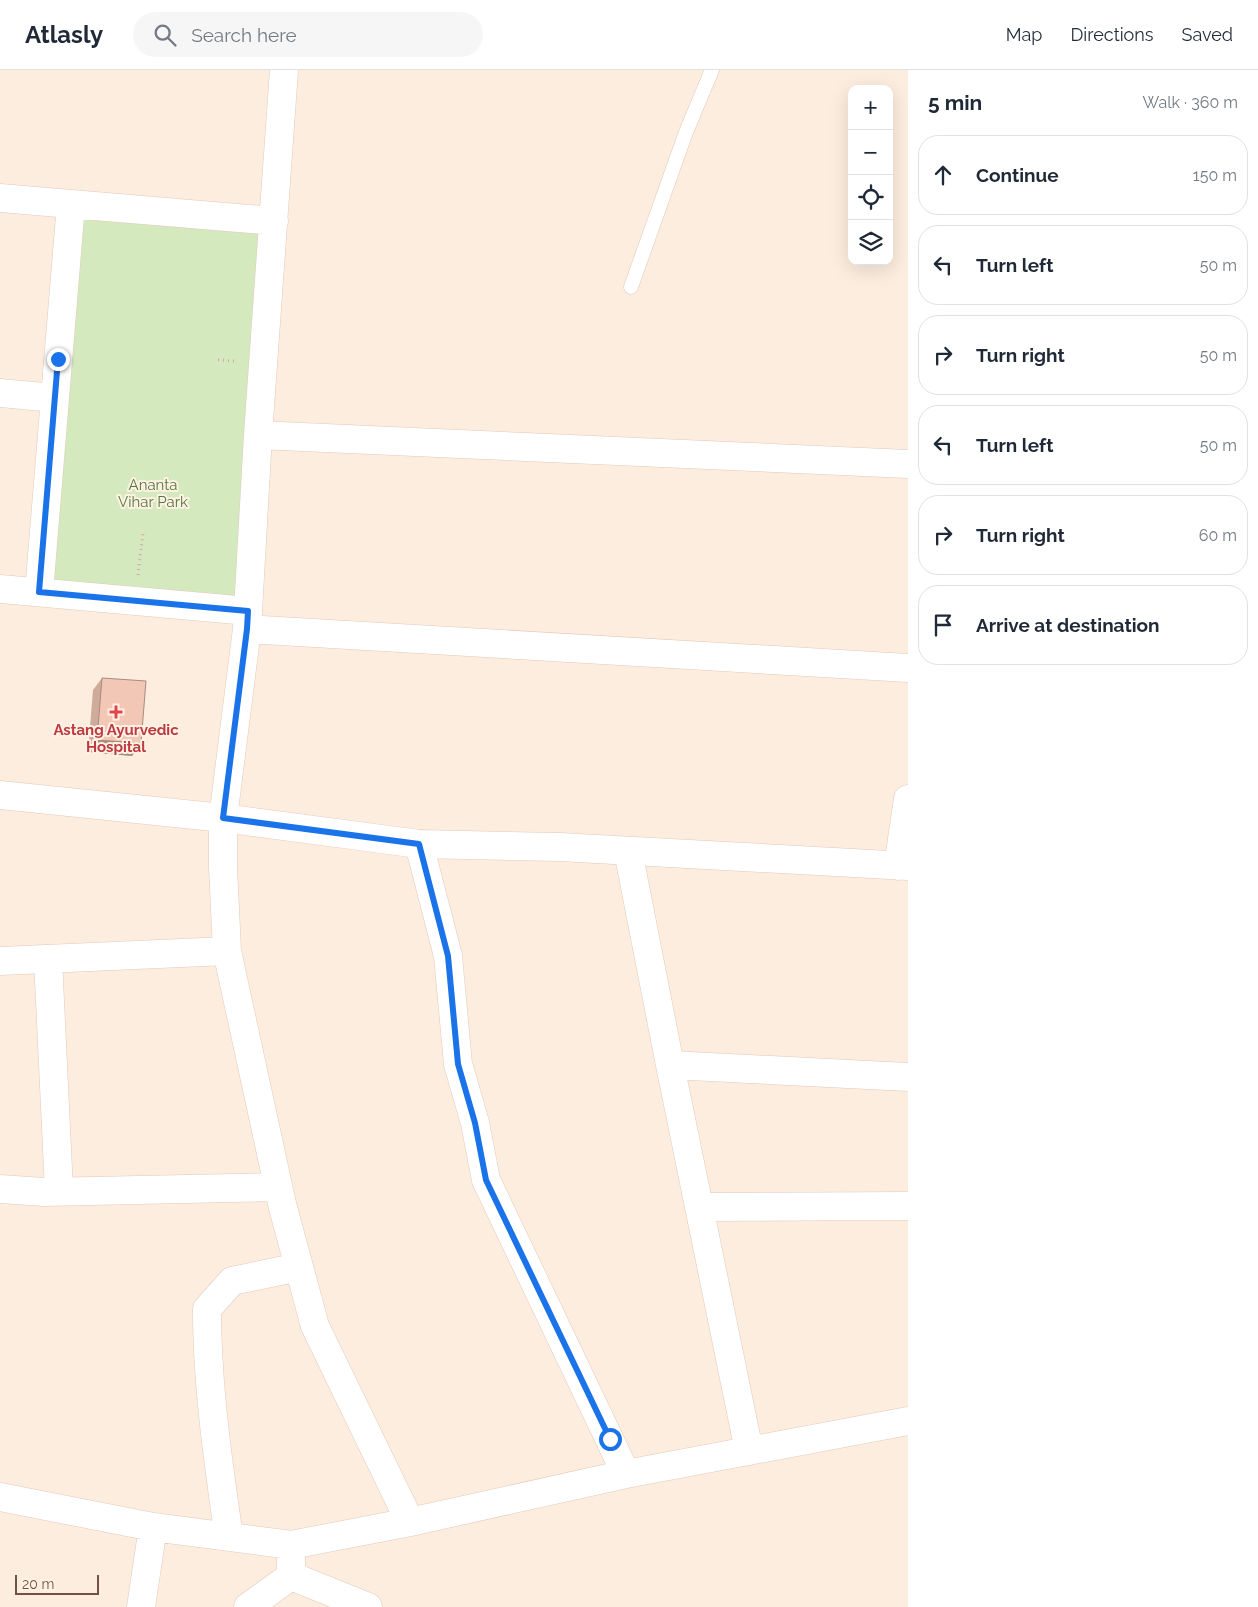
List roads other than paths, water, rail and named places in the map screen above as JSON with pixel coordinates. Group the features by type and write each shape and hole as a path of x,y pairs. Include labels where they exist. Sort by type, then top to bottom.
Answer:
{"street":[{"path":"284,70 247,620 223,818 227,951 278,1187 315,1326 410,1522"},
{"path":"0,198 274,221"},
{"path":"39,592 71,204"},
{"path":"0,393 55,398"},
{"path":"258,435 908,464"},
{"path":"0,589 134,600 247,620 908,668"},
{"path":"0,795 223,818 419,844 560,847 903,866 908,799"},
{"path":"419,844 448,956 458,1064 475,1123 486,1180 626,1474"},
{"path":"628,851 749,1451"},
{"path":"0,961 227,951"},
{"path":"48,959 59,1191"},
{"path":"670,1065 908,1077"},
{"path":"0,1190 59,1191 278,1187"},
{"path":"699,1207 908,1206"},
{"path":"229,1537 220,1477 207,1342 207,1309 232,1281 299,1267"},
{"path":"0,1498 153,1527 291,1545 410,1522 626,1474 908,1421"},
{"path":"141,1607 153,1527"},
{"path":"291,1545 291,1576"},
{"path":"248,1607 291,1576"},
{"path":"291,1576 368,1607"}],"lane":[{"path":"632,287 686,132 712,70"}],"place":[{"name":"Astang Ayurvedic Hospital","path":"116,712"}],"park label":[{"name":"Ananta Vihar Park","path":"153,494"}]}
